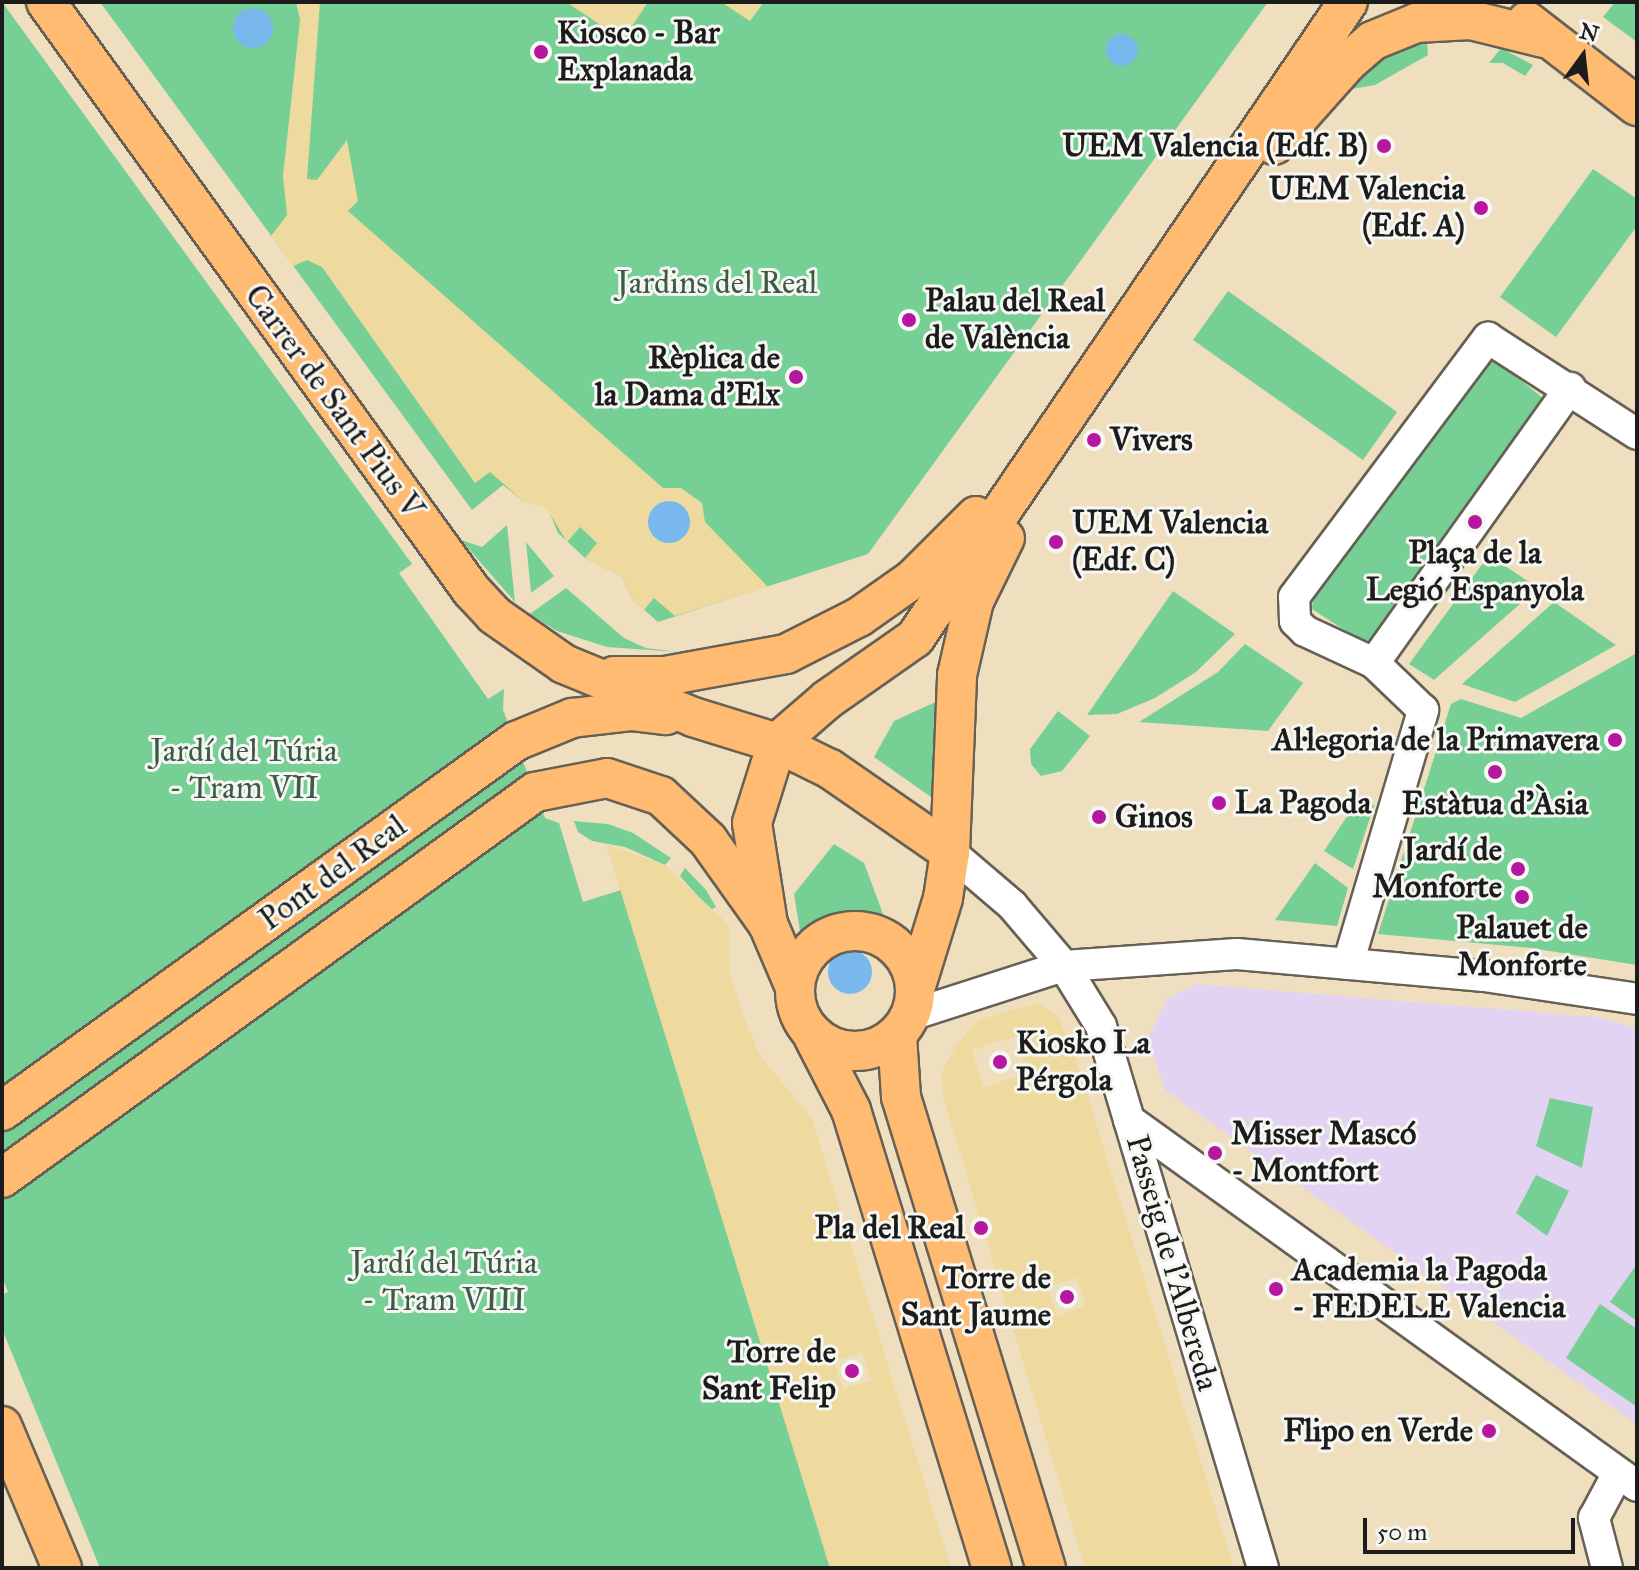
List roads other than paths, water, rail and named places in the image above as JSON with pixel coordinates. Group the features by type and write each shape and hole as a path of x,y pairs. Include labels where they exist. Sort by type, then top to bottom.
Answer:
{"main road":[{"name":"Carrer de Sant Pius V","path":"46,2 471,590 538,649 693,717"},
{"path":"992,1568 851,1110 799,1012 794,985 768,924 752,823 777,743 828,699 915,638 1052,442 1348,2"},
{"path":"1508,2 1543,38 1637,106"},
{"path":"1200,222 1372,41 1416,23 1446,20 1504,26 1543,38"},
{"path":"596,676 665,676 767,660 859,617 913,579 1052,442"},
{"path":"813,1036 833,1048 855,1052 878,1048 908,1012 943,898 950,852 957,675 974,601 1052,442"},
{"name":"Pont del Real","path":"2,1111 516,741 586,716 631,711 693,717"},
{"path":"693,717 777,743 843,776 950,852"},
{"name":"Pont del Real","path":"2,1178 535,792 607,778 661,796 708,840 768,924"},
{"path":"794,985 804,960 822,941 856,931 889,941 907,961 908,1012 901,1097 1046,1568"},
{"path":"2,1426 62,1568"}],"street":[{"path":"1348,964 1423,710 1374,663 1327,644 1295,621 1294,597 1481,342 1498,339 1637,434"},
{"path":"1374,663 1570,388"},
{"name":"Passeig de l'Albereda","path":"950,852 1012,905 1064,966 1101,1026 1263,1568"},
{"path":"908,1012 1064,966 1237,954 1573,987 1637,999"},
{"path":"1129,1120 1627,1480 1594,1518 1607,1568"}],"water":[{"path":"253,8 267,14 273,28 267,42 253,48 239,42 233,28 239,14"},
{"path":"1122,34 1134,38 1138,50 1134,62 1122,66 1110,62 1106,50 1110,38"},
{"path":"669,501 684,507 690,522 684,537 669,543 654,537 648,522 654,507"},
{"path":"850,950 866,956 872,972 866,988 850,994 834,988 828,972 834,956"}],"place":[{"name":"Kiosco - Bar Explanada","path":"541,52"},
{"name":"UEM Valencia (Edf. B)","path":"1384,146"},
{"name":"UEM Valencia (Edf. A)","path":"1481,208"},
{"name":"Palau del Real de València","path":"909,320"},
{"name":"Rèplica de la Dama d'Elx","path":"796,377"},
{"name":"Vivers","path":"1094,440"},
{"name":"Plaça de la Legió Espanyola","path":"1475,522"},
{"name":"UEM Valencia (Edf. C)","path":"1056,542"},
{"name":"Al·legoria de la Primavera","path":"1615,740"},
{"name":"Estàtua d'Àsia","path":"1495,772"},
{"name":"La Pagoda","path":"1219,803"},
{"name":"Ginos","path":"1099,817"},
{"name":"Jardí de Monforte","path":"1518,869"},
{"name":"Palauet de Monforte","path":"1522,897"},
{"name":"Kiosko La Pérgola","path":"1000,1062"},
{"name":"Misser Mascó - Montfort","path":"1215,1153"},
{"name":"Pla del Real","path":"981,1228"},
{"name":"Academia la Pagoda - FEDELE Valencia","path":"1276,1289"},
{"name":"Torre de Sant Jaume","path":"1067,1297"},
{"name":"Torre de Sant Felip","path":"852,1371"},
{"name":"Flipo en Verde","path":"1489,1431"}],"park label":[{"name":"Jardins del Real","path":"717,283"},
{"name":"Jardí del Túria - Tram VII","path":"244,770"},
{"name":"Jardí del Túria - Tram VIII","path":"444,1282"}]}
